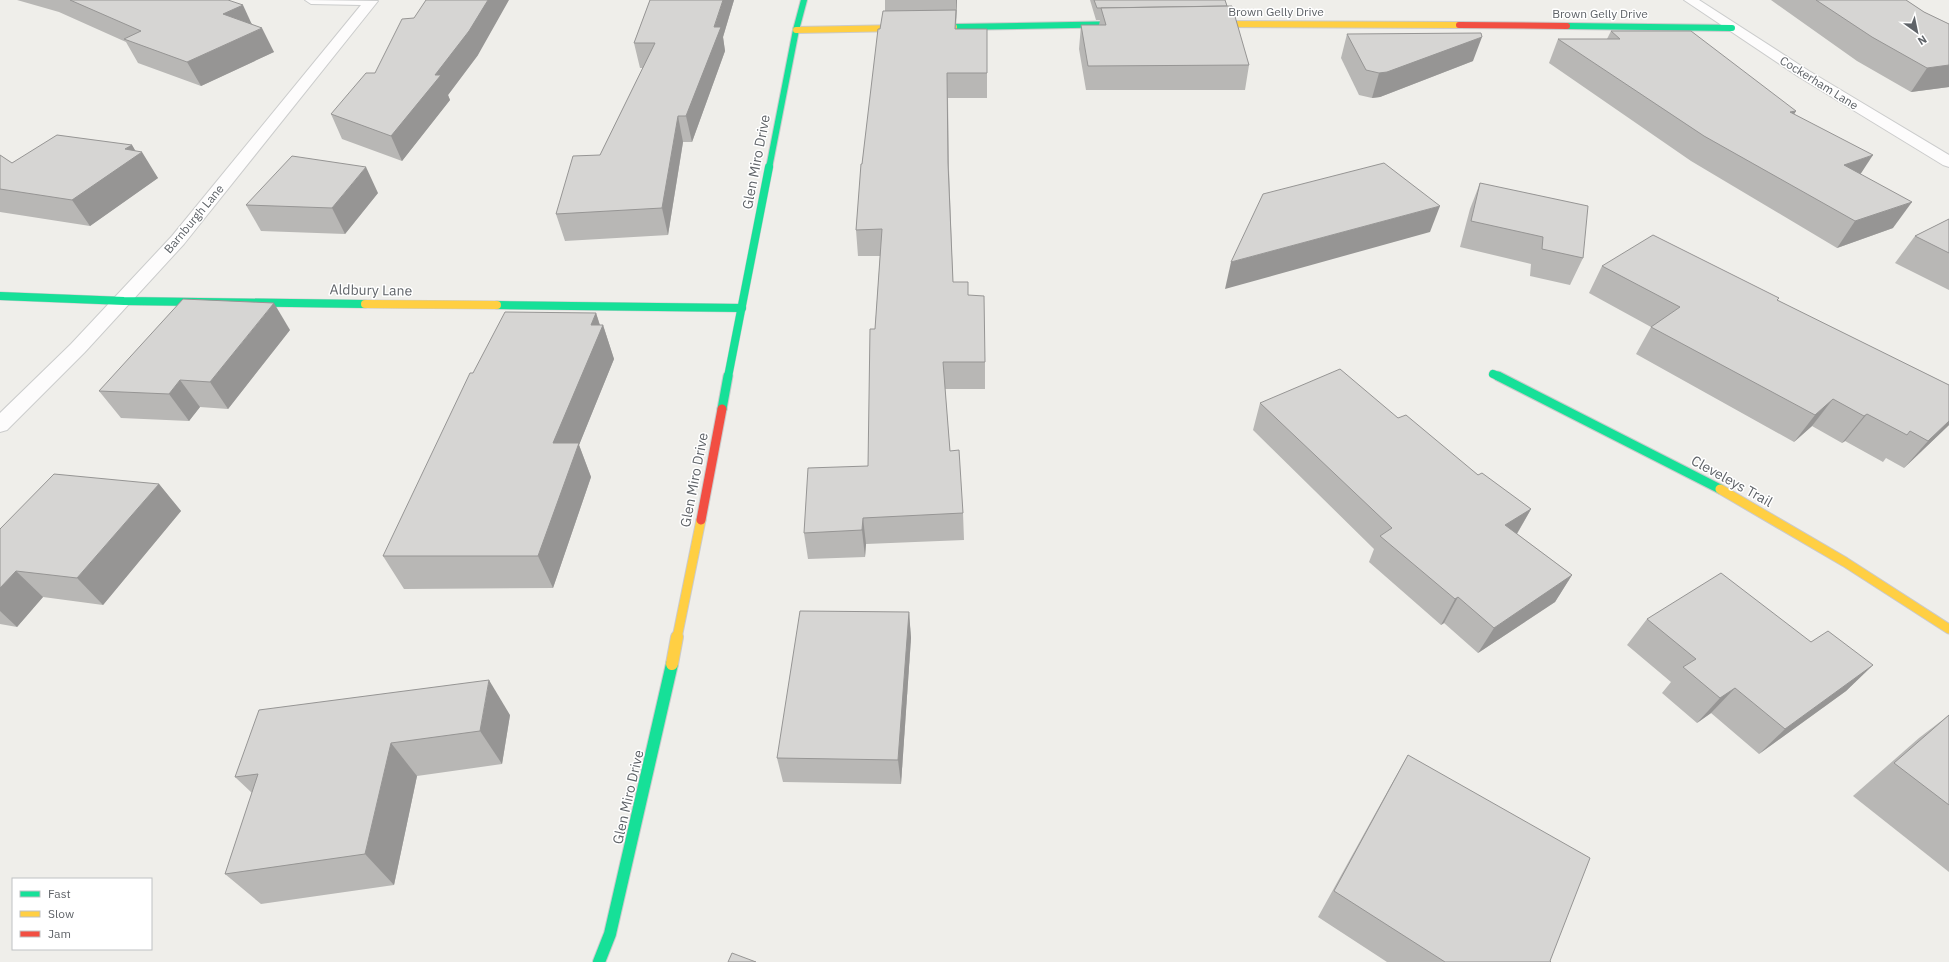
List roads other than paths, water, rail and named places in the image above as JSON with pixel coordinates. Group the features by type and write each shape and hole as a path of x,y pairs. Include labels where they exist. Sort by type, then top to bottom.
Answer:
{"street":[{"path":"312,0 372,0"},
{"name":"Barnburgh Lane","path":"0,424 124,301 178,240 372,0"},
{"name":"Glen Miro Drive","path":"599,962 610,934 667,692 796,30 804,0"},
{"name":"Cockerham Lane","path":"1690,0 1732,28 1949,162"},
{"path":"796,30 1138,24"},
{"name":"Brown Gelly Drive","path":"1200,24 1638,26 1732,28"},
{"name":"Aldbury Lane","path":"0,296 124,301 742,308"},
{"name":"Cleveleys Trail","path":"1493,374 1666,461 1748,505 1888,587 1949,629"}]}
